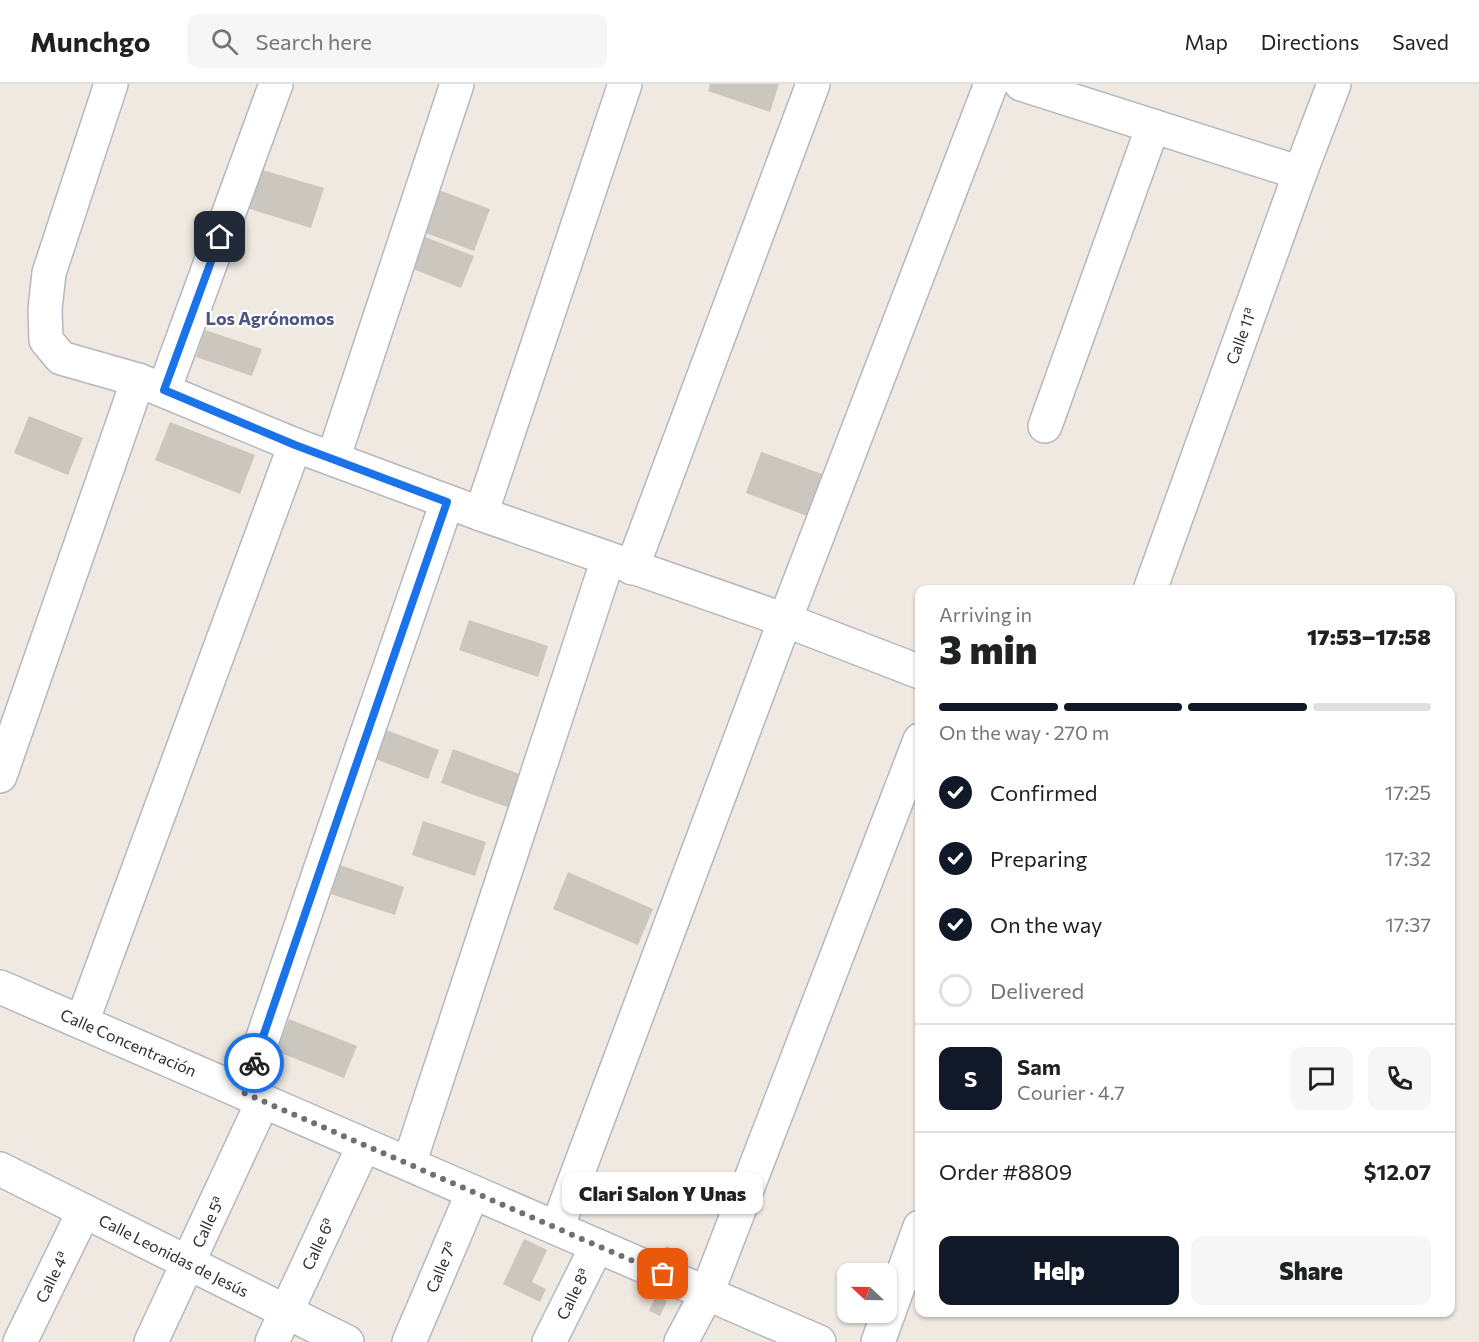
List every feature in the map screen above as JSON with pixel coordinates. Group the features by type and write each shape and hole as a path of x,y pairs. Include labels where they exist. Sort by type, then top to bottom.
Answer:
{"street":[{"path":"111,84 49,273 45,309 46,340 61,357 151,385 295,445 447,502 785,620 915,670"},
{"path":"0,776 151,385 276,84"},
{"path":"333,459 456,84"},
{"path":"481,514 625,84"},
{"path":"409,1164 620,563 813,84"},
{"path":"557,1228 785,620 991,84"},
{"path":"1021,84 1300,173"},
{"name":"Calle 11ª","path":"1152,585 1334,84"},
{"path":"1045,426 1153,126"},
{"path":"82,1022 295,445"},
{"name":"Calle 5ª","path":"151,1342 188,1263 254,1097 342,806 447,502"},
{"path":"681,1342 706,1293 915,753"},
{"name":"Calle Concentración","path":"0,987 706,1293 807,1340"},
{"name":"Calle 6ª","path":"272,1342 364,1145"},
{"name":"Calle Leonidas de Jesús","path":"0,1170 347,1342"},
{"name":"Calle 7ª","path":"409,1342 473,1192"},
{"name":"Calle 4ª","path":"20,1342 84,1211"},
{"path":"878,1342 915,1241"},
{"name":"Calle 8ª","path":"549,1342 597,1246"}],"building":[{"path":"710,84 779,84 770,112 708,91"},
{"path":"256,168 324,188 311,228 244,207"},
{"path":"433,188 490,209 474,251 418,230"},
{"path":"415,233 474,256 461,288 403,265"},
{"path":"205,330 262,349 252,376 196,357"},
{"path":"29,416 83,438 68,475 14,453"},
{"path":"170,422 255,455 240,494 155,460"},
{"path":"761,452 822,474 807,516 746,493"},
{"path":"469,620 548,646 538,677 459,650"},
{"path":"381,728 439,750 428,779 370,757"},
{"path":"453,749 522,775 510,808 441,783"},
{"path":"423,821 486,842 475,876 412,855"},
{"path":"340,865 404,887 395,915 331,894"},
{"path":"568,872 653,909 638,945 553,909"},
{"path":"289,1019 357,1046 344,1078 276,1051"},
{"path":"524,1239 547,1250 532,1282 546,1289 540,1302 503,1284"},
{"path":"666,1246 682,1253 677,1267 660,1260"},
{"path":"656,1296 667,1301 660,1316 649,1311"}],"way so far":[{"path":"254,1063 244,1093 663,1274"}],"place":[{"name":"Clari Salon Y Unas","path":"663,1274"}],"district":[{"name":"Los Agrónomos","path":"270,319"}],"route":[{"path":"220,237 164,390 295,445 447,502 254,1063"}]}
